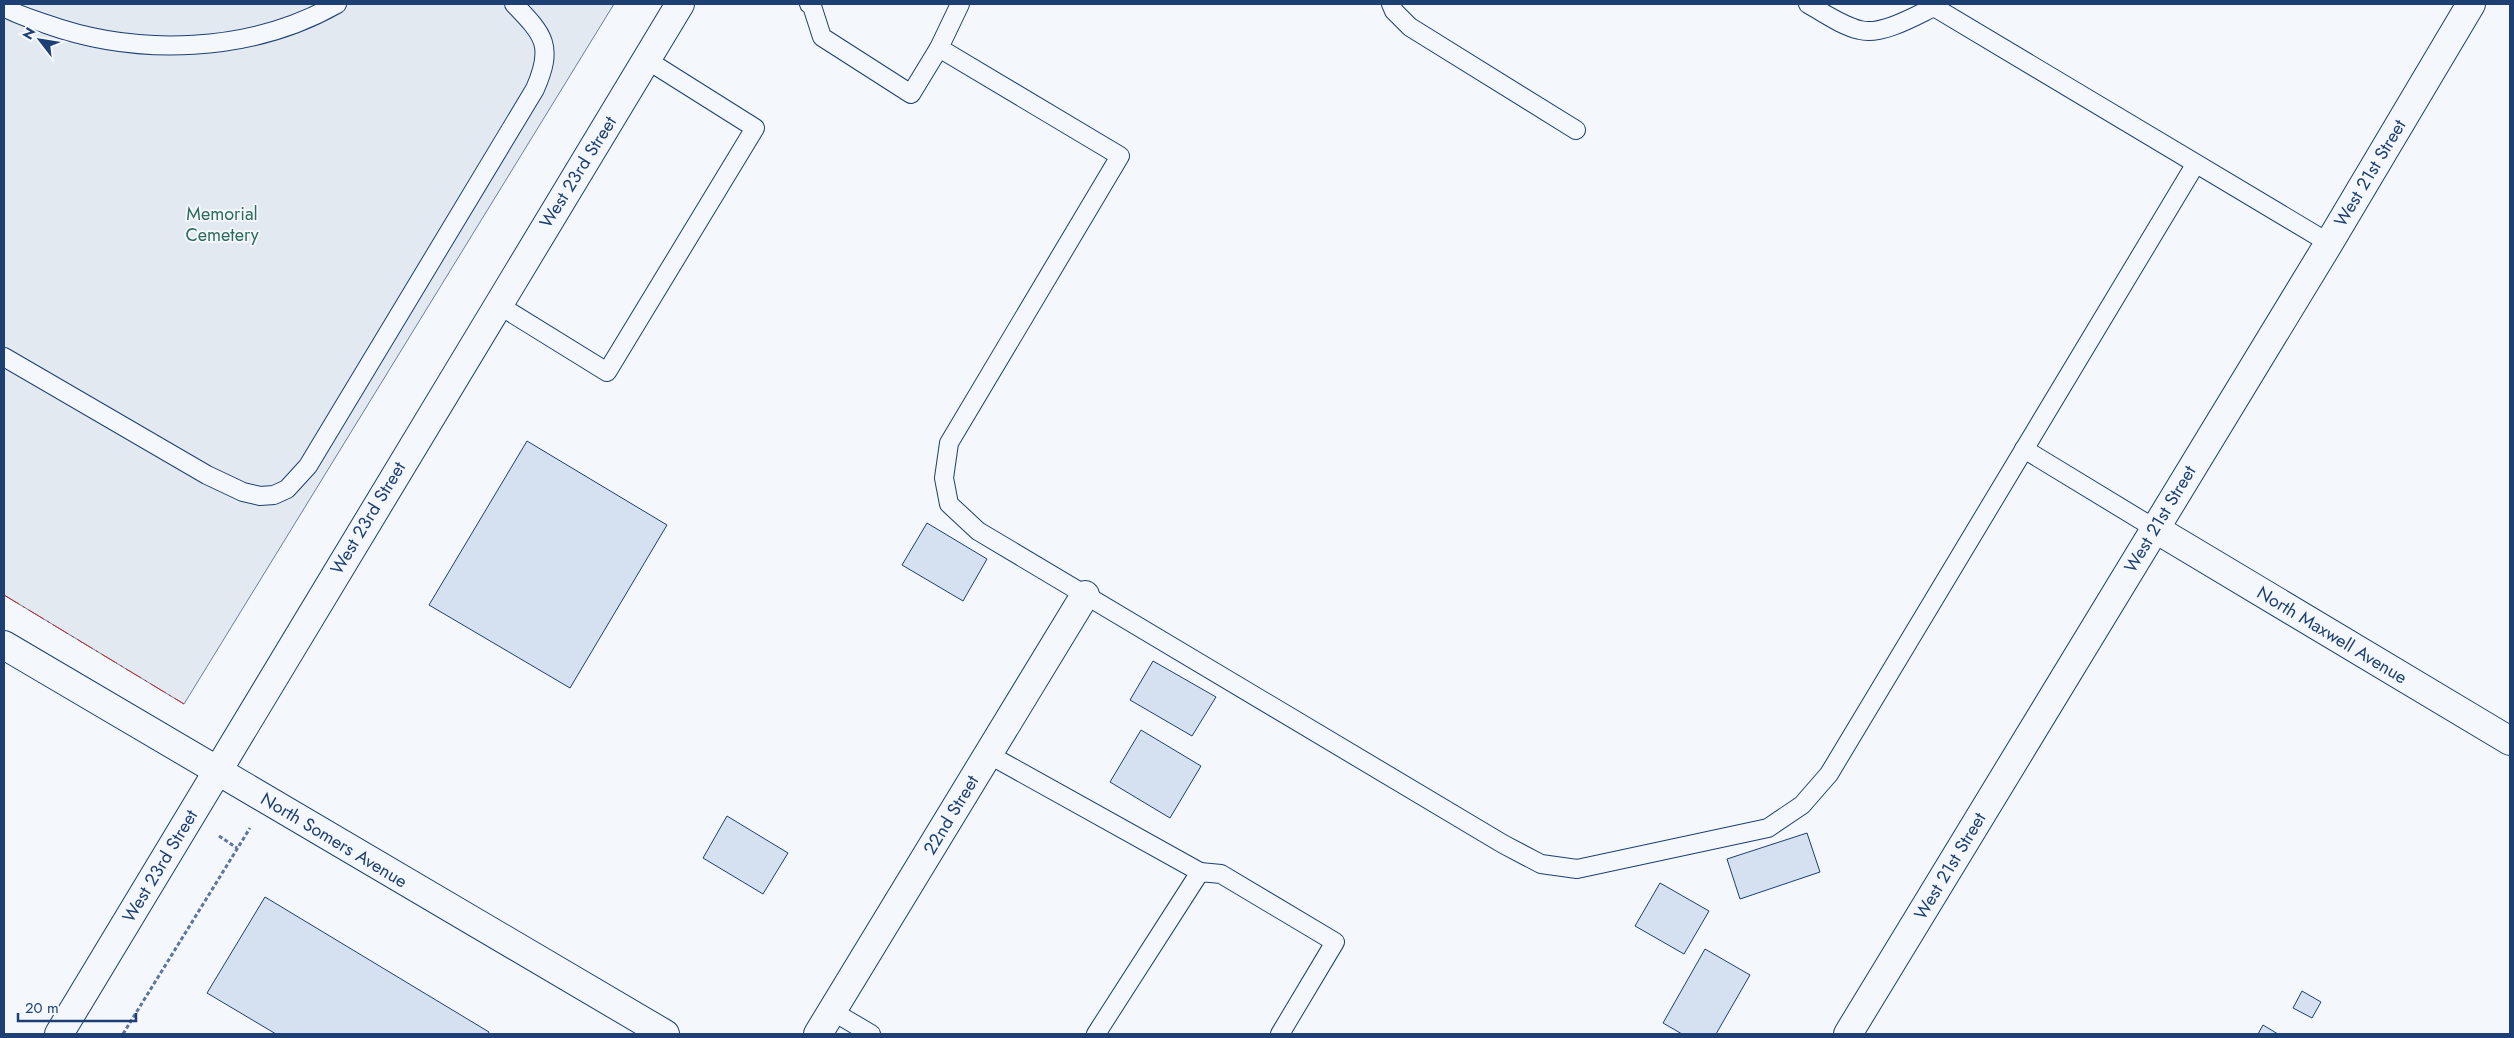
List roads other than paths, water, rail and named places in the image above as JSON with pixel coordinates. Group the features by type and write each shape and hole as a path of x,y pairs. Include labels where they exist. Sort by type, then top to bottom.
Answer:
{"street":[{"name":"West 23rd Street","path":"59,1034 497,304 680,4"},
{"name":"West 21st Street","path":"1848,1034 2329,243 2471,4"},
{"name":"North Maxwell Avenue","path":"2154,528 2510,740"},
{"name":"22nd Street","path":"818,1034 1085,595"},
{"name":"North Somers Avenue","path":"4,645 665,1034"}],"lane":[{"path":"4,7 73,34 136,44 171,46 209,44 261,34 324,11 337,4"},
{"path":"4,357 207,476 242,492 260,496 274,495 287,489 308,466 535,88 544,68 546,48 536,26 514,4"},
{"path":"809,4 812,6 822,37 911,94 939,48 960,4"},
{"path":"1391,4 1394,12 1410,28 1576,130"},
{"path":"1808,4 1837,21 1862,31 1892,27 1934,5 2195,165 2329,243"},
{"path":"939,48 1120,156 949,443 944,478 949,504 978,532 1503,844 1541,864 1577,869 1768,828 1802,805 1829,774 2195,165"},
{"path":"497,304 607,372 755,128 647,60"},
{"path":"2024,450 2154,528"},
{"path":"988,754 1200,872 1222,874 1335,942 1280,1034"},
{"path":"1096,1034 1200,872"},
{"path":"832,1011 871,1034"}],"park label":[{"name":"Memorial Cemetery","path":"222,224"}]}
